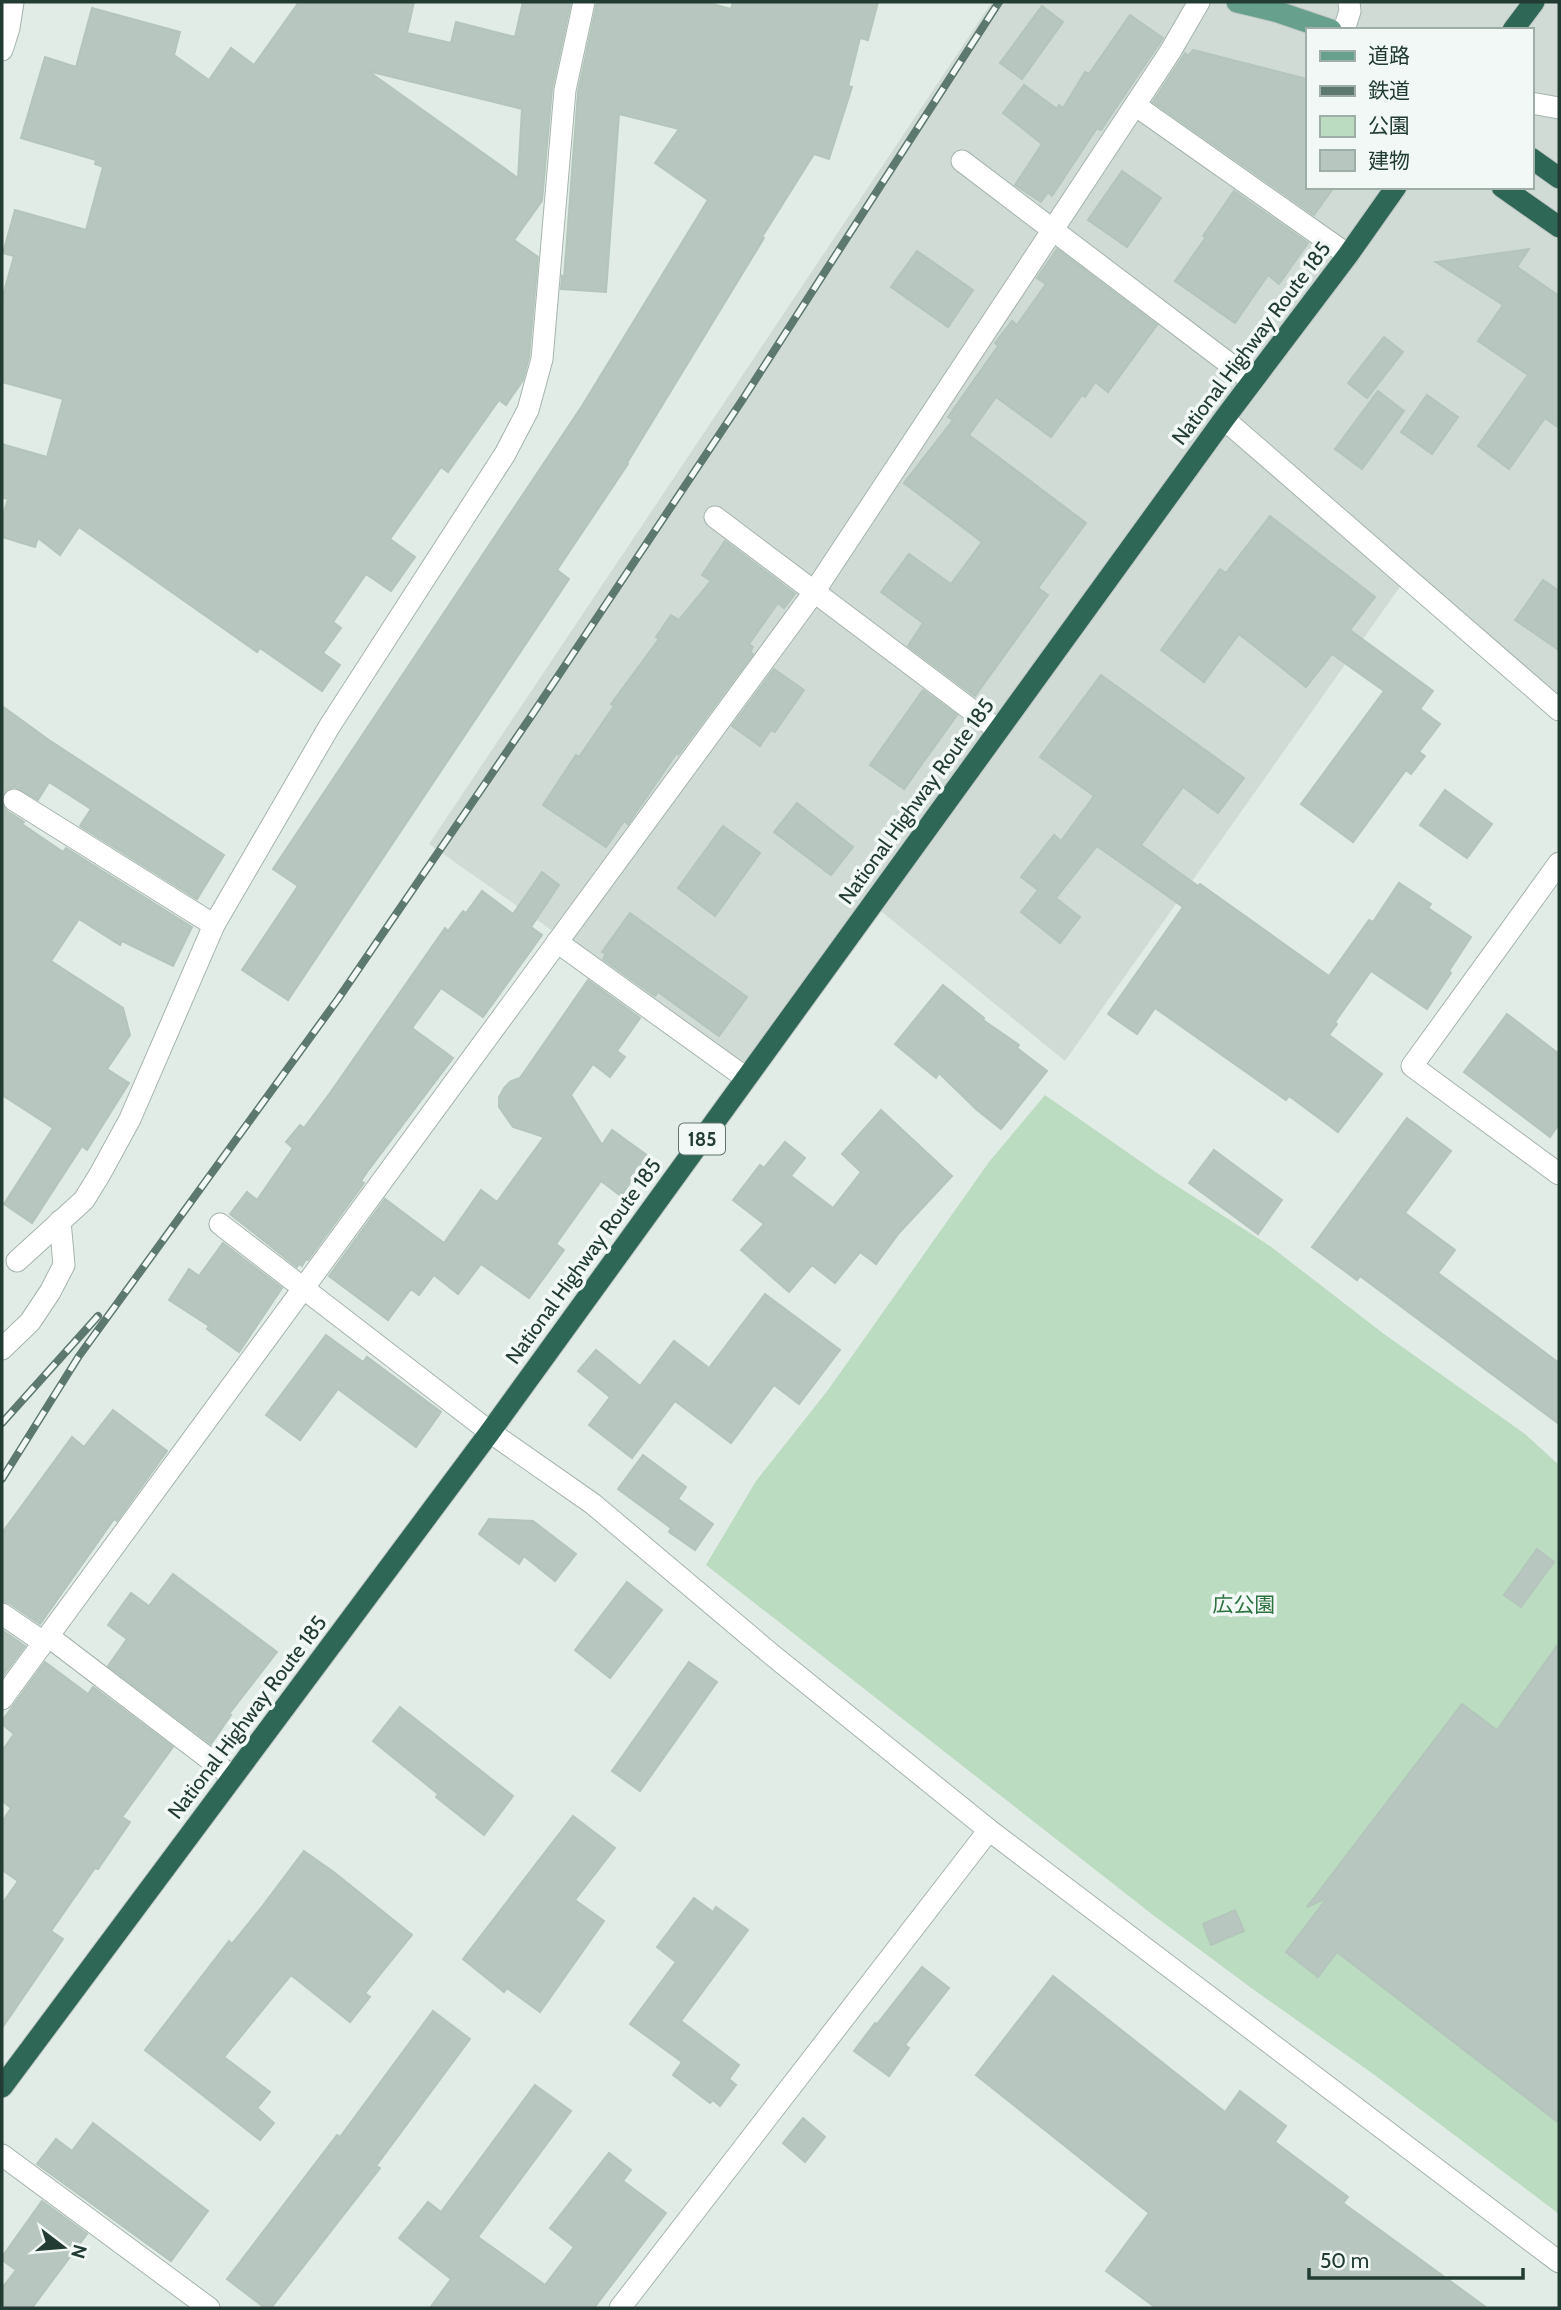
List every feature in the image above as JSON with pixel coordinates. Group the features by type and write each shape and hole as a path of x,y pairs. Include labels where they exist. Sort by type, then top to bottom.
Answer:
{"highway":[{"path":"1514,28 1534,2"},
{"path":"1533,159 1559,178"},
{"name":"National Highway Route 185","path":"2,2087 490,1432 1224,419 1395,189"},
{"path":"1506,189 1559,227"}],"main road":[{"path":"1237,2 1325,28"}],"street":[{"path":"2,50 13,2"},
{"path":"17,1261 84,1200 100,1174 131,1119 214,925 329,727 505,454 528,410 542,359 565,90 584,2"},
{"path":"2,1699 814,592 1170,52 1199,2"},
{"path":"1345,28 1350,11 1349,2"},
{"path":"1533,103 1559,108"},
{"path":"1135,105 1348,255"},
{"path":"962,161 1252,381"},
{"path":"1224,419 1559,710"},
{"path":"715,517 998,730"},
{"path":"14,800 214,925"},
{"path":"1559,863 1412,1066 1559,1174"},
{"path":"557,942 746,1078"},
{"path":"2,1349 30,1322 64,1265 60,1221"},
{"path":"220,1224 490,1432 593,1504 771,1654 989,1830 1559,2262"},
{"path":"2,1614 46,1639 233,1777"},
{"path":"620,2308 989,1830"},
{"path":"2,2155 209,2308"}],"shaded area":[{"path":"992,2 1559,2 1559,701 1409,574 1065,1061 871,903 748,1068 429,844"}],"green space":[{"name":"広公園","path":"1045,1095 1160,1175 1270,1246 1384,1334 1525,1434 1559,1465 1559,2214 1376,2076 1153,1915 706,1565 756,1481 828,1390 989,1162"}],"building":[{"path":"299,2 414,2 407,33 451,43 456,22 515,37 523,2 571,2 552,89 542,201 514,240 538,257 529,357 523,380 506,405 499,400 448,472 441,467 390,539 415,557 391,591 366,574 333,622 341,628 323,653 340,665 322,691 260,648 257,652 79,527 60,555 38,538 35,547 2,537 2,518 8,499 2,497 2,444 47,457 63,399 2,382 2,299 14,256 3,253 15,210 86,230 103,167 95,164 96,160 21,138 45,57 76,67 92,8 180,32 174,55 209,80 231,48 254,65","holes":["368,71 522,109 518,178"]},
{"path":"597,2 705,2 731,9 733,2 878,2 868,40 860,38 848,86 852,87 829,159 814,154 628,464 557,570 569,579 288,1000 242,970 298,886 273,869 582,406 708,200 655,163 679,129 619,114 606,292 561,289 578,92"},
{"path":"1042,6 1063,22 1022,79 1000,63"},
{"path":"1130,15 1163,38 1101,130 1097,128 1052,196 1048,192 1041,202 1015,185 1042,144 1003,113 1024,85 1057,109 1059,105 1063,108 1085,72 1089,74"},
{"path":"1193,50 1306,79 1306,189 1333,189 1314,215 1153,102 1185,53 1188,56"},
{"path":"1122,171 1161,198 1127,247 1088,220"},
{"path":"1234,191 1308,243 1279,284 1268,275 1235,323 1175,281"},
{"path":"1057,249 1157,325 1108,392 1095,382 1051,437 996,397 969,435 1086,523 1038,588 1048,595 975,696 908,646 923,623 881,592 909,554 951,584 982,542 904,483 953,420 948,417 998,346 995,343 1012,321 1017,325 1046,284 1037,278"},
{"path":"1529,249 1517,267 1559,296 1559,428 1545,418 1509,469 1478,446 1528,375 1478,341 1503,305 1436,262"},
{"path":"917,251 973,290 948,327 891,287"},
{"path":"1384,337 1403,352 1367,398 1348,383"},
{"path":"1378,391 1404,411 1362,469 1335,449"},
{"path":"1427,395 1458,417 1432,454 1401,432"},
{"path":"1270,516 1375,597 1350,630 1433,691 1420,709 1440,724 1419,752 1425,756 1411,774 1406,770 1353,842 1301,804 1384,691 1332,654 1306,687 1239,634 1204,682 1161,650 1220,569 1226,573"},
{"path":"725,541 795,594 784,608 778,603 749,644 753,647 750,652 753,654 678,755 676,754 628,824 624,821 606,847 543,805 576,755 579,757 614,706 611,704 659,639 656,637 671,615 679,620 711,581 702,575"},
{"path":"1543,580 1559,591 1559,650 1515,620"},
{"path":"774,669 804,690 775,732 771,730 760,746 732,726"},
{"path":"1101,675 1244,778 1218,813 1183,787 1141,845 1198,886 1200,884 1329,976 1369,920 1373,922 1399,883 1431,904 1428,908 1471,937 1427,1009 1371,971 1335,1022 1337,1024 1329,1035 1382,1074 1338,1132 1289,1096 1286,1100 1155,1008 1137,1034 1108,1014 1183,907 1097,846 1056,898 1080,917 1060,943 1021,912 1038,890 1021,877 1054,835 1061,841 1094,796 1040,757"},
{"path":"923,690 957,715 904,789 870,765"},
{"path":"2,706 224,855 197,899 80,826 91,809 49,782 38,800 15,787 7,789 2,796"},
{"path":"1445,790 1492,824 1467,858 1420,825"},
{"path":"797,803 853,847 831,875 774,832"},
{"path":"2,804 7,811 24,822 22,824 63,852 66,848 192,927 173,966 122,941 120,945 79,919 51,961 123,1008 130,1035 107,1069 129,1083 87,1150 82,1146 32,1223 4,1204 53,1128 2,1095"},
{"path":"723,826 760,853 715,916 678,888"},
{"path":"542,872 559,885 531,927 542,935 483,1017 441,988 412,1028 453,1058 367,1172 361,1181 364,1183 308,1260 297,1267 230,1214 247,1192 257,1200 293,1148 286,1142 300,1125 304,1128 445,928 448,931 463,911 466,913 482,891 513,914"},
{"path":"630,913 747,997 719,1036 658,992 655,996 603,959 606,954 602,952"},
{"path":"588,980 640,1018 617,1051 625,1057 610,1077 593,1064 571,1095 602,1145 612,1130 648,1156 621,1196 601,1181 556,1244 564,1250 529,1298 481,1264 458,1294 434,1275 419,1295 411,1289 388,1320 329,1276 385,1199 444,1243 481,1190 497,1202 544,1137 513,1127 499,1107 499,1097 511,1081 520,1078"},
{"path":"943,985 984,1018 983,1020 1019,1045 1017,1048 1047,1071 1001,1129 939,1073 936,1078 895,1044"},
{"path":"1507,1014 1559,1054 1559,1124 1550,1137 1464,1072"},
{"path":"881,1110 952,1176 899,1233 876,1264 860,1252 835,1283 812,1265 789,1292 741,1250 764,1224 733,1200 760,1165 764,1168 785,1142 805,1158 791,1176 833,1208 861,1172 842,1154"},
{"path":"1407,1118 1451,1151 1405,1213 1455,1250 1438,1273 1559,1363 1559,1424 1360,1276 1357,1280 1312,1247"},
{"path":"1214,1150 1282,1200 1258,1234 1189,1183"},
{"path":"223,1243 282,1288 239,1352 207,1329 209,1326 169,1300 189,1269 199,1276"},
{"path":"765,1294 840,1350 799,1404 774,1385 731,1443 675,1401 632,1458 589,1425 610,1397 578,1371 596,1350 640,1386 674,1341 709,1368"},
{"path":"326,1335 363,1362 367,1357 441,1412 416,1447 338,1389 300,1440 266,1415"},
{"path":"113,1410 167,1451 117,1521 114,1519 40,1624 2,1601 2,1533 72,1437 84,1447"},
{"path":"643,1455 686,1487 678,1499 713,1524 695,1550 669,1532 671,1528 618,1489"},
{"path":"489,1519 533,1521 576,1554 555,1581 524,1556 519,1564 479,1534"},
{"path":"1537,1549 1554,1562 1521,1607 1504,1595"},
{"path":"173,1574 277,1652 229,1714 231,1715 211,1744 108,1666 127,1639 108,1625 131,1593 149,1606"},
{"path":"627,1582 662,1610 610,1678 575,1650"},
{"path":"2,1630 25,1646 2,1677"},
{"path":"1559,1643 1559,2123 1337,1952 1318,1977 1286,1952 1327,1898 1307,1907 1462,1704 1497,1730"},
{"path":"45,1662 88,1694 93,1687 173,1747 122,1817 130,1822 51,1931 63,1939 2,2028 2,1904 18,1881 2,1870 2,1822 11,1808 2,1801 2,1751 14,1734 2,1721"},
{"path":"689,1662 717,1682 640,1791 612,1771"},
{"path":"400,1707 513,1796 484,1835 373,1741"},
{"path":"573,1816 615,1848 575,1900 604,1921 540,2012 507,1988 504,1992 463,1959"},
{"path":"304,1851 412,1935 365,1993 370,1997 350,2022 291,1975 224,2057 270,2092 257,2108 274,2123 260,2140 145,2050 229,1941 232,1944"},
{"path":"694,1898 713,1912 716,1907 748,1930 681,2021 739,2065 729,2079 736,2085 720,2106 713,2100 710,2103 673,2075 682,2062 630,2024 676,1962 657,1947"},
{"path":"1235,1910 1244,1931 1211,1945 1203,1924"},
{"path":"922,1967 949,1988 905,2045 909,2048 889,2076 854,2051"},
{"path":"1053,1976 1225,2112 1240,2091 1286,2126 1275,2142 1348,2197 1343,2203 1487,2308 1156,2308 1106,2271 1149,2213 976,2075"},
{"path":"433,2011 470,2039 376,2166 380,2168 271,2308 265,2308 227,2279 337,2135 340,2137"},
{"path":"535,2085 571,2111 478,2237 545,2285 574,2247 550,2228 609,2153 631,2170 623,2181 666,2213 594,2308 430,2308 451,2279 399,2238 428,2202 441,2212"},
{"path":"803,2118 825,2137 805,2162 783,2143"},
{"path":"93,2123 208,2211 171,2261 37,2164 56,2139 72,2151"},
{"path":"42,2201 87,2234 32,2308 2,2308 2,2288 16,2270 2,2260 2,2257"}],"railway":[{"path":"2,1479 79,1356 338,999 534,712 741,402 999,2"},
{"path":"2,1423 98,1316"}]}
